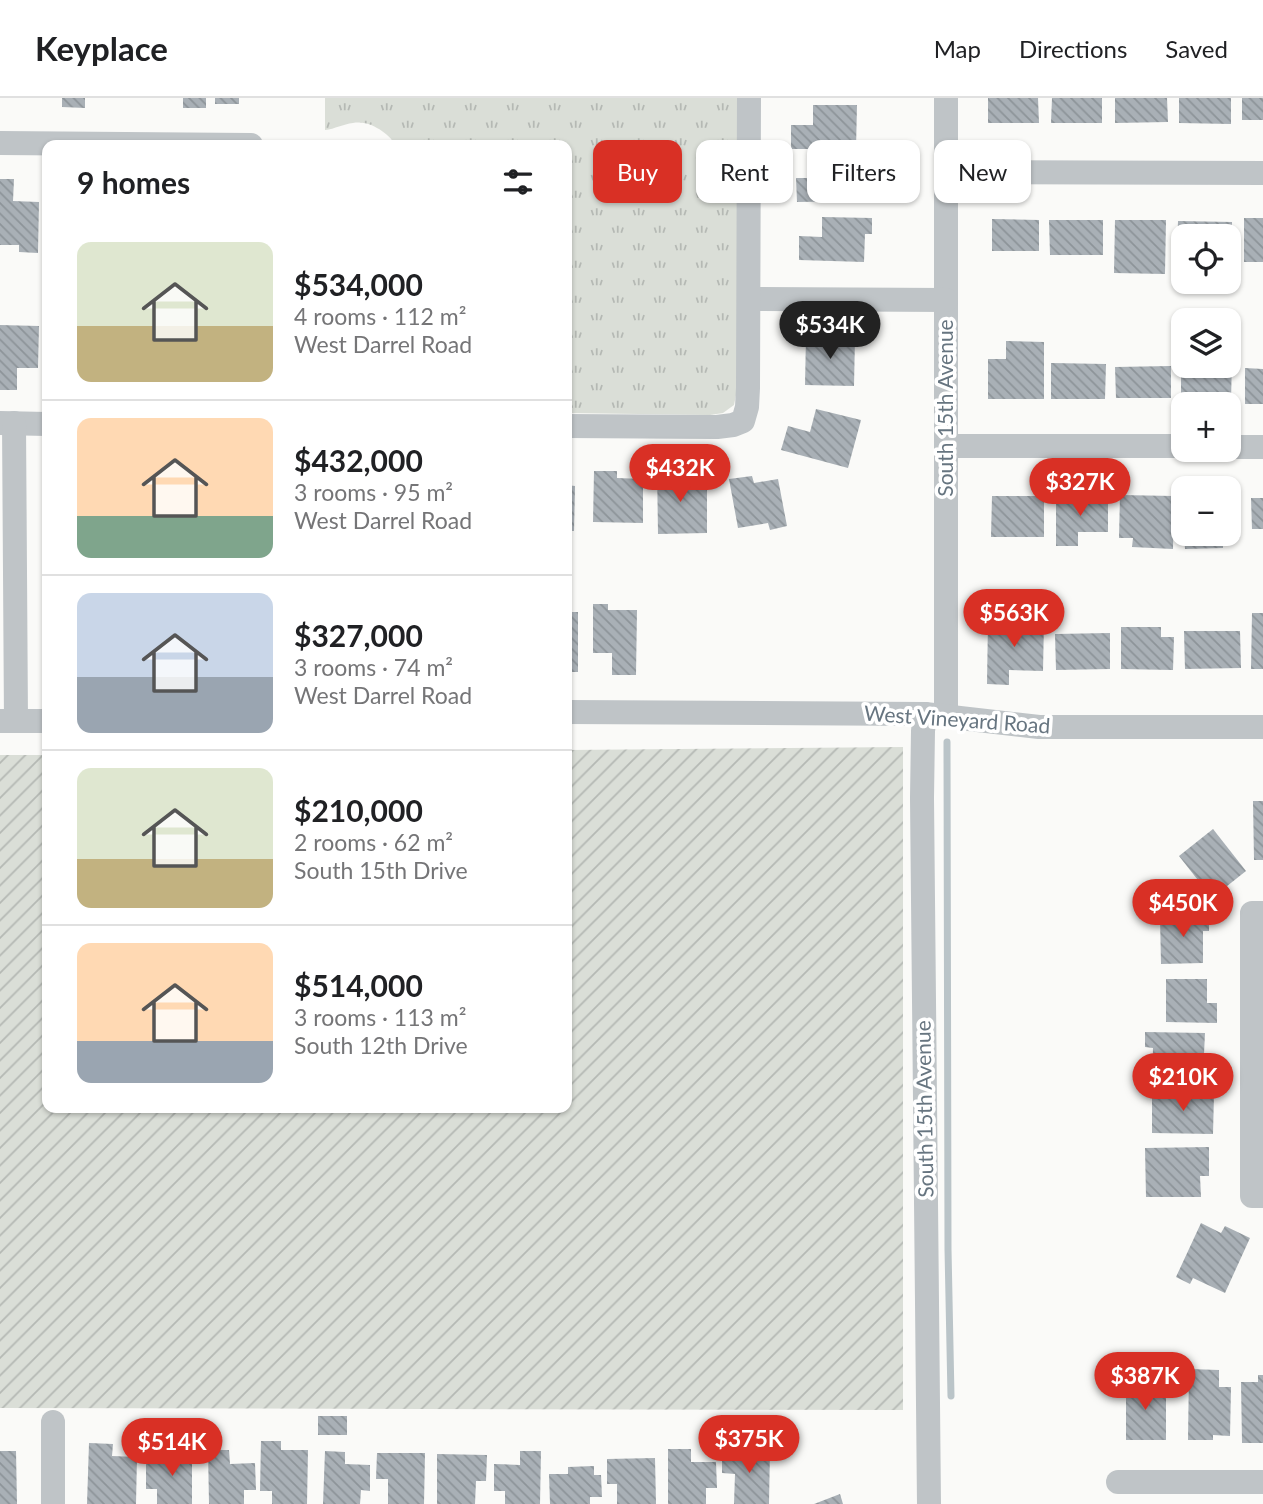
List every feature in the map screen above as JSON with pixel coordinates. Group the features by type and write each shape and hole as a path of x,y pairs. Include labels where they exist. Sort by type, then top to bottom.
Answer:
{"street":[{"path":"572,426 717,427 743,421 748,388 749,98"},
{"name":"South 15th Avenue","path":"946,98 946,140"},
{"path":"0,143 42,143"},
{"path":"1031,172 1263,173"},
{"name":"South 15th Avenue","path":"929,1504 922,798 923,731 936,716 946,446 946,203"},
{"path":"749,299 946,300"},
{"path":"42,424 7,423 8,721 42,721"},
{"path":"946,446 1171,446"},
{"path":"1241,447 1263,447"},
{"name":"West Vineyard Road","path":"572,712 936,716 1039,727 1263,727"},
{"path":"1257,913 1258,1196"},
{"path":"52,1422 52,1504"},
{"path":"1118,1482 1257,1489"}],"green space":[{"path":"325,98 739,98 739,140 696,140 696,203 738,203 737,390 734,405 723,413 710,415 572,413 572,140 392,140 371,125 349,124 325,130"},
{"path":"903,747 903,1410 0,1408 0,755 42,755 42,1113 572,1113 572,750"}],"building":[{"path":"62,98 85,98 85,108 62,107"},
{"path":"183,98 206,98 206,108 183,108"},
{"path":"215,98 239,98 239,104 215,104"},
{"path":"988,98 1038,98 1039,123 988,123"},
{"path":"1052,98 1102,98 1102,123 1051,123"},
{"path":"1115,98 1167,98 1168,122 1115,123"},
{"path":"1179,98 1231,98 1231,124 1179,123"},
{"path":"1242,98 1263,98 1263,120 1242,120"},
{"path":"813,105 857,105 856,140 807,140 807,149 793,149 791,125 813,125"},
{"path":"796,178 807,178 807,202 797,202"},
{"path":"0,179 14,179 13,201 39,202 38,253 19,252 19,245 0,245"},
{"path":"822,217 872,218 872,234 865,234 864,262 799,260 799,236 822,237"},
{"path":"1244,218 1263,218 1263,262 1244,262"},
{"path":"992,219 1039,220 1039,251 992,251"},
{"path":"1049,220 1103,220 1103,255 1050,255"},
{"path":"1115,220 1166,220 1165,274 1114,273"},
{"path":"1178,221 1232,222 1232,224 1178,224"},
{"path":"0,325 39,326 38,368 17,368 17,390 0,390"},
{"path":"806,336 855,338 854,386 805,385"},
{"path":"1006,341 1044,342 1044,399 988,399 988,359 1006,359"},
{"path":"1051,363 1106,364 1105,399 1051,399"},
{"path":"1171,366 1171,398 1116,398 1115,367"},
{"path":"1245,368 1263,369 1263,404 1245,404"},
{"path":"1181,378 1232,378 1231,392 1181,392"},
{"path":"816,409 861,420 848,468 781,450 788,426 810,432"},
{"path":"657,465 681,465 682,487 707,487 707,533 658,534"},
{"path":"594,471 617,471 617,478 643,479 643,523 593,522"},
{"path":"752,476 754,483 778,479 787,526 770,530 768,523 738,528 729,479"},
{"path":"572,486 575,486 572,531"},
{"path":"1120,495 1171,496 1173,549 1132,547 1133,538 1119,538"},
{"path":"992,496 1044,496 1044,537 991,537"},
{"path":"1108,497 1108,532 1078,532 1078,546 1056,546 1056,498"},
{"path":"1251,498 1263,498 1263,529 1252,529"},
{"path":"1185,546 1223,546 1223,548 1185,549"},
{"path":"593,604 608,604 608,610 637,610 636,675 612,675 612,653 593,653"},
{"path":"572,612 578,612 578,672 572,672"},
{"path":"1252,613 1263,613 1263,669 1251,669"},
{"path":"988,620 1044,621 1043,671 1009,670 1009,685 987,684"},
{"path":"1121,627 1161,627 1161,637 1174,637 1173,670 1121,669"},
{"path":"1184,631 1240,631 1241,668 1185,669"},
{"path":"1110,633 1110,669 1056,670 1055,634"},
{"path":"1253,801 1263,801 1263,860 1254,860"},
{"path":"1213,829 1246,871 1212,898 1179,856"},
{"path":"1209,916 1209,931 1203,931 1203,963 1161,964 1160,917"},
{"path":"1166,979 1207,979 1207,1003 1217,1003 1217,1023 1166,1022"},
{"path":"1145,1032 1205,1033 1204,1054 1213,1054 1213,1082 1152,1081 1153,1048 1145,1047"},
{"path":"1152,1093 1214,1094 1213,1134 1152,1133"},
{"path":"1209,1147 1209,1176 1200,1176 1201,1197 1146,1197 1145,1148"},
{"path":"1201,1223 1221,1233 1225,1226 1250,1238 1225,1293 1193,1278 1190,1284 1176,1277"},
{"path":"1189,1369 1219,1370 1219,1387 1231,1387 1230,1436 1213,1435 1213,1440 1188,1440"},
{"path":"1258,1375 1263,1375 1263,1443 1242,1443 1241,1382 1258,1382"},
{"path":"1126,1380 1153,1380 1153,1392 1166,1392 1166,1440 1126,1440"},
{"path":"318,1416 347,1416 347,1435 318,1435"},
{"path":"261,1441 281,1441 281,1450 308,1450 307,1504 272,1504 272,1491 260,1491"},
{"path":"89,1443 113,1444 112,1456 137,1457 136,1504 87,1504"},
{"path":"668,1449 691,1449 691,1462 716,1462 717,1488 706,1488 706,1504 668,1504"},
{"path":"722,1449 770,1450 769,1504 734,1504 735,1474 722,1473"},
{"path":"208,1450 229,1450 230,1464 255,1463 256,1490 244,1490 244,1504 209,1504"},
{"path":"0,1451 16,1451 17,1504 0,1504"},
{"path":"192,1451 192,1504 157,1504 157,1489 146,1489 146,1464 157,1464 157,1452"},
{"path":"325,1451 345,1452 345,1464 370,1465 370,1491 361,1490 360,1504 323,1504"},
{"path":"520,1451 541,1451 540,1504 505,1504 505,1491 494,1491 494,1464 520,1465"},
{"path":"377,1453 425,1453 424,1504 388,1504 388,1479 376,1479"},
{"path":"437,1454 487,1455 486,1481 476,1481 475,1504 437,1504"},
{"path":"655,1458 656,1504 617,1504 617,1484 607,1484 607,1459"},
{"path":"594,1466 594,1475 601,1475 602,1497 590,1497 590,1504 550,1504 549,1474 568,1474 568,1467"},
{"path":"840,1494 843,1504 814,1504"}],"waterway":[{"path":"947,742 948,1249 951,1396"}]}
